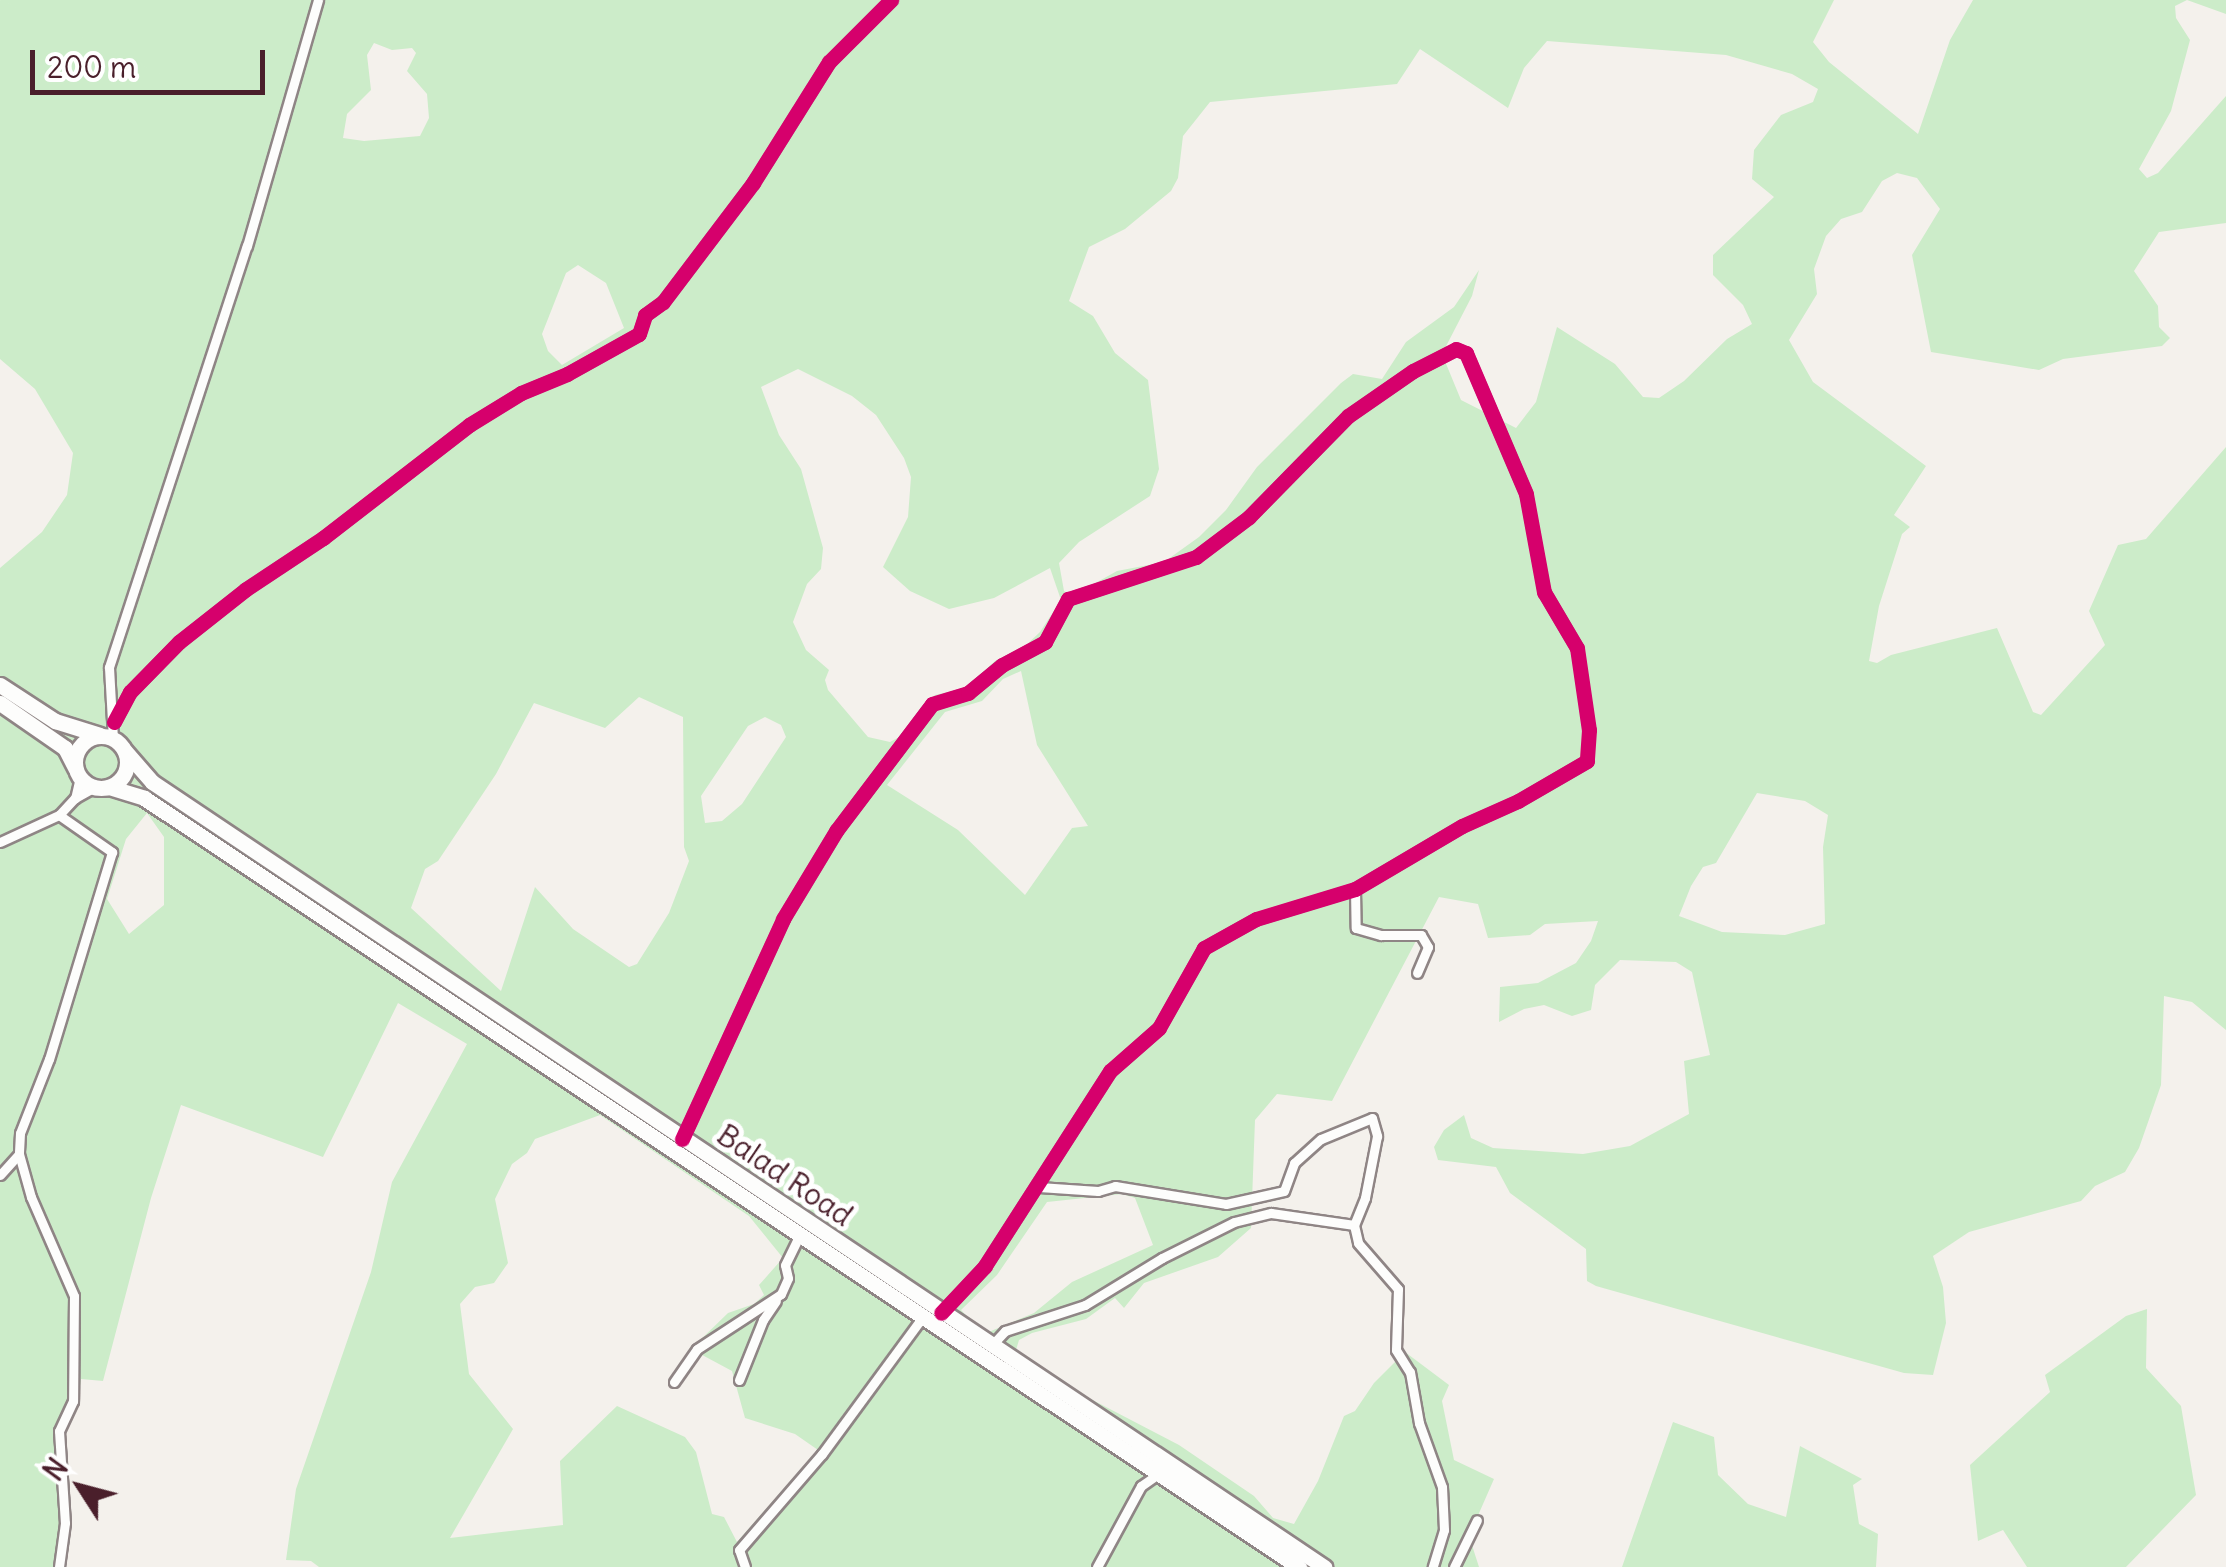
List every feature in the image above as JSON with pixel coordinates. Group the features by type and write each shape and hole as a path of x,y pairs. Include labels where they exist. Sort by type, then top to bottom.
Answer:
{"highway":[{"path":"0,685 65,726 110,732 125,751 126,769 102,787 78,774 65,748 0,703"},
{"path":"78,774 80,746 110,732"},
{"name":"Balad Road","path":"125,751 152,782 1324,1567"},
{"name":"Balad Road","path":"102,787 144,798 1299,1567"}],"street":[{"path":"110,732 109,666 248,246 318,0"},
{"path":"110,732 130,692 180,642 246,589 322,538 469,425 521,392 567,374 639,334 645,315 663,302 753,183 830,62 891,0"},
{"path":"682,1139 783,919 836,830 932,704 968,693 1002,665 1045,642 1068,599 1196,557 1249,517 1348,416 1456,349 1466,353 1526,494 1544,592 1577,648 1589,730 1587,761 1518,801 1462,826 1355,889 1256,919 1204,948 1159,1028 1110,1071 1040,1186 985,1266 941,1313"},
{"path":"75,798 78,774"},
{"path":"0,842 59,815 75,798 102,787"},
{"path":"59,815 112,852 50,1059 20,1133 19,1154 32,1197 74,1296 73,1401 59,1432 65,1523 60,1567"},
{"path":"1355,889 1356,928 1380,935 1421,935 1428,946 1417,973"},
{"path":"1040,1186 1098,1191 1115,1186 1226,1204 1284,1191 1294,1163 1322,1139 1372,1118 1377,1136 1365,1198 1354,1224 1358,1243 1398,1289 1396,1350 1410,1372 1420,1423 1442,1486 1444,1530 1433,1567"},
{"path":"0,1175 19,1154"},
{"path":"991,1346 1005,1331 1085,1305 1162,1258 1234,1222 1270,1213 1354,1224"},
{"path":"739,1380 763,1320 788,1278 785,1265 800,1236"},
{"path":"674,1382 697,1348 780,1294"},
{"path":"745,1567 739,1550 822,1454 922,1318"},
{"path":"1097,1567 1141,1486 1157,1475"},
{"path":"1454,1567 1477,1520"}],"green space":[{"path":"0,0 1834,0 1813,42 1829,62 1918,134 1950,40 1973,0 2187,0 2175,6 2176,18 2190,40 2171,111 2139,169 2147,178 2158,173 2226,96 2226,223 2159,232 2134,271 2158,306 2159,327 2170,338 2162,346 2063,359 2039,370 1931,352 1912,255 1940,209 1917,178 1897,173 1882,181 1862,212 1841,219 1826,236 1814,269 1817,294 1789,340 1813,382 1926,466 1894,515 1910,527 1902,534 1879,606 1869,661 1877,663 1891,655 1997,628 2033,712 2041,715 2105,645 2089,611 2118,545 2146,539 2226,447 2226,1030 2192,1002 2164,996 2161,1085 2139,1148 2125,1172 2095,1186 2081,1201 1969,1232 1933,1256 1943,1287 1946,1323 1933,1375 1904,1373 1596,1286 1587,1281 1586,1249 1510,1193 1496,1167 1438,1160 1434,1147 1444,1130 1464,1115 1471,1138 1493,1148 1583,1154 1630,1146 1689,1114 1684,1061 1710,1055 1692,972 1676,962 1620,960 1595,985 1591,1010 1572,1016 1544,1005 1524,1009 1499,1022 1500,987 1538,983 1576,963 1591,941 1598,921 1545,924 1530,935 1488,938 1478,904 1439,897 1332,1101 1277,1094 1255,1120 1251,1228 1218,1257 1144,1283 1124,1308 1115,1298 1086,1319 1032,1333 1019,1340 1016,1350 1081,1394 1179,1445 1254,1496 1273,1518 1294,1524 1318,1481 1344,1416 1355,1411 1374,1383 1405,1352 1449,1385 1442,1401 1454,1460 1494,1479 1469,1536 1479,1567 319,1567 311,1561 286,1560 296,1489 371,1272 392,1182 467,1044 398,1003 323,1157 181,1105 151,1198 103,1381 81,1379 77,1406 63,1434 70,1517 64,1567 0,1567 0,568 42,532 67,495 73,453 35,389 0,359","holes":["1547,41 1726,55 1792,74 1818,89 1813,102 1781,115 1754,150 1752,179 1774,197 1713,255 1713,275 1743,305 1752,324 1727,339 1684,381 1659,398 1643,397 1615,364 1557,327 1536,402 1516,428 1461,400 1442,354 1472,296 1479,270 1454,307 1406,342 1382,379 1353,374 1341,383 1257,467 1226,510 1199,537 1164,562 1117,571 1072,596 1064,591 1059,563 1079,542 1150,496 1159,469 1148,380 1115,353 1093,316 1069,301 1089,247 1125,229 1171,191 1178,178 1183,136 1210,102 1397,84 1420,49 1508,108 1524,68","374,43 392,50 412,48 416,53 407,71 427,94 429,118 420,136 364,141 343,138 347,114 371,90 367,55","578,265 606,283 624,328 562,365 548,351 542,334 566,273","798,369 852,396 876,415 904,458 911,477 908,517 883,567 910,591 949,609 994,598 1050,568 1061,600 1040,632 1022,649 995,661 966,688 935,695 921,707 903,735 890,742 868,737 828,690 825,680 829,670 806,650 793,622 807,584 821,569 823,548 801,469 779,435 761,387","1021,671 1037,745 1088,826 1072,828 1025,895 958,830 887,785 945,712 982,701 1003,679","639,697 683,717 684,847 689,861 669,913 637,964 629,967 573,929 535,887 501,991 411,908 425,869 438,861 496,774 534,703 605,728","765,717 781,725 786,737 742,804 722,821 705,823 701,796 748,726","1757,793 1805,801 1828,815 1823,847 1825,924 1785,935 1722,932 1679,916 1703,867 1716,863","147,813 164,837 164,905 129,934 107,899 126,839","600,1115 749,1216 783,1258 759,1285 764,1295 754,1304 728,1313 691,1349 732,1371 745,1418 795,1434 818,1450 737,1542 724,1517 712,1514 696,1452 685,1437 617,1406 560,1461 563,1525 450,1538 513,1429 469,1374 460,1304 475,1287 494,1283 508,1263 495,1199 512,1164 527,1153 535,1139","1122,1194 1135,1198 1153,1245 1072,1282 1034,1313 984,1334 961,1310 997,1275 1047,1202"]},
{"path":"2187,0 2226,0 2226,14"},
{"path":"2147,1309 2146,1368 2181,1406 2196,1495 2126,1567 2027,1567 2003,1530 1978,1541 1970,1465 2050,1392 2045,1375 2126,1316"},
{"path":"1673,1422 1714,1437 1718,1475 1748,1504 1786,1517 1800,1446 1862,1479 1853,1485 1859,1524 1878,1534 1876,1567 1622,1567"}],"cycle path":[{"path":"114,722 130,692 179,642 246,589 323,538 469,425 521,393 567,374 639,334 645,315 663,302 753,183 829,62 891,0"},
{"path":"682,1139 783,919 836,831 932,704 968,693 1002,665 1045,642 1068,599 1196,557 1249,517 1348,416 1413,371 1456,349 1466,353 1526,494 1544,592 1577,648 1589,730 1587,761 1518,801 1462,826 1355,889 1256,919 1204,948 1159,1028 1110,1071 985,1266 941,1313"}]}
